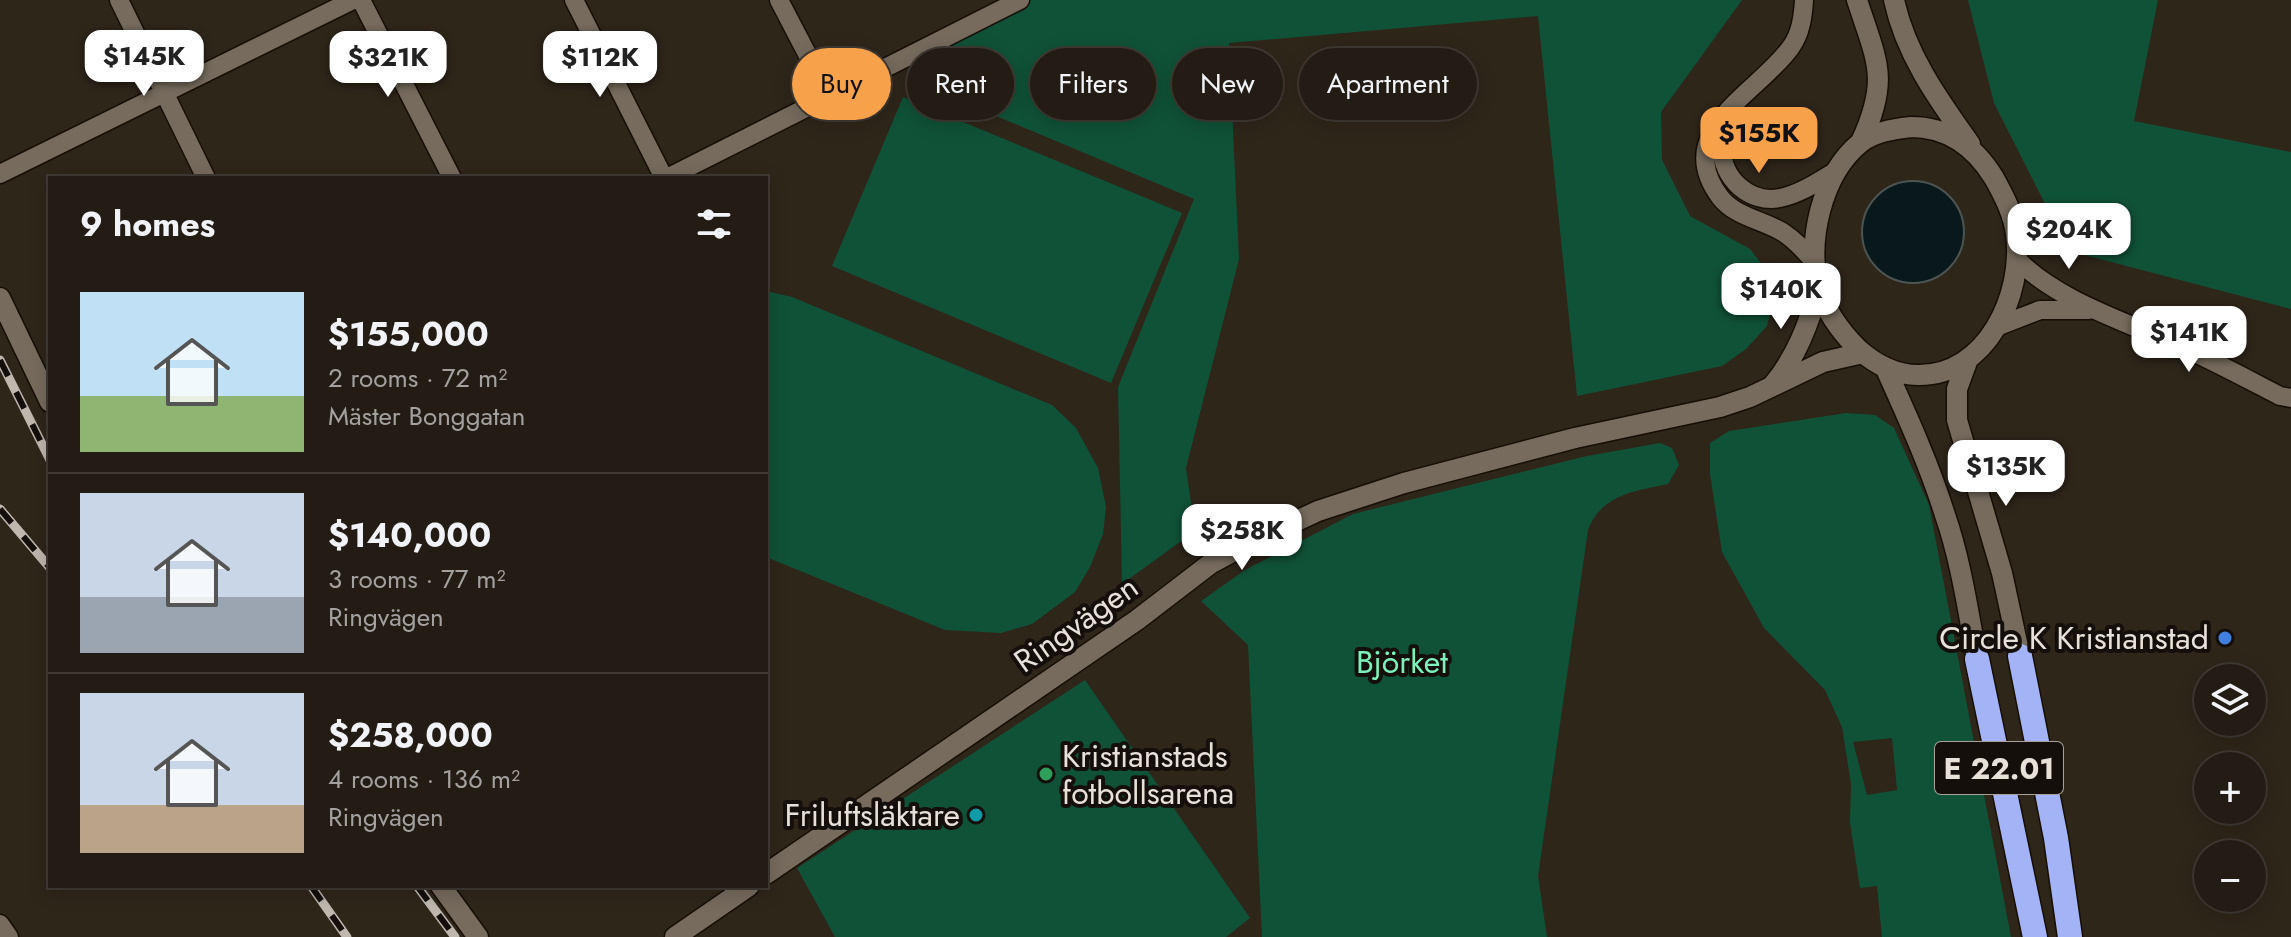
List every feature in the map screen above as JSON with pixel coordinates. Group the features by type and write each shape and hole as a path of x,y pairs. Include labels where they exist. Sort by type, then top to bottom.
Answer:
{"highway":[{"name":"E 22.01","path":"2020,656 2056,838 2070,937"},
{"name":"E 22.01","path":"1977,659 2035,937"},
{"path":"2056,838 2083,937"},
{"path":"2021,877 2028,937"}],"main road":[{"path":"1857,0 1879,75 1876,105 1861,142 1836,171 1819,217 1815,263 1819,287 1825,305 1840,329 1863,353 1885,367 1917,375 1932,374 1956,367 1980,349 1996,327 2013,288 2017,259 2012,214 2002,192 1923,73 1908,46 1894,0"},
{"path":"1861,142 1895,129 1927,127 1960,140 1975,151"},
{"path":"1770,388 1793,358 1809,323 1819,287"},
{"path":"0,298 48,398"},
{"name":"Ringvägen","path":"768,873 1137,620 1210,564 1245,545 1318,511 1404,483 1575,438 1720,407 1770,388 1823,362 1863,353"},
{"name":"E 22.01","path":"1968,359 1957,389 1957,420 2002,573 2020,656"},
{"name":"E 22.01","path":"1885,367 1919,443 1946,518 1977,659"},
{"path":"442,888 478,937"},
{"path":"675,937 746,888"}],"street":[{"path":"119,0 205,176"},
{"path":"0,174 353,0"},
{"path":"361,0 451,176"},
{"path":"574,0 665,176"},
{"path":"779,0 804,48"},
{"path":"891,65 1020,0"},
{"path":"1804,0 1798,35 1792,47 1717,121 1710,136 1707,166 1716,190 1728,206 1783,232 1815,263"},
{"path":"1736,102 1722,149 1730,175 1746,193 1758,198 1780,198 1801,191 1836,171"},
{"path":"670,176 792,115"},
{"path":"2017,259 2036,277 2099,311 2184,348 2280,396 2291,398"},
{"path":"1996,327 2040,310 2074,308 2099,311"},
{"path":"0,924 9,937"}],"green space":[{"path":"1020,0 1742,0 1661,112 1662,160 1690,216 1750,249 1767,271 1773,303 1767,326 1746,349 1722,366 1577,396 1538,16 1229,43 1229,48 1172,48 1172,120 1233,120 1239,259 1186,468 1195,531 1122,584 1118,387 1194,199 1006,120 1014,120 1014,48 925,48"},
{"path":"1968,0 2158,0 2134,121 2291,152 2291,309 2069,251 1994,103"},
{"path":"903,97 907,99 907,120 958,120 1182,213 1111,383 832,266"},
{"path":"768,291 792,297 1052,405 1076,428 1098,468 1106,507 1103,534 1090,567 1075,592 1032,624 1001,633 945,630 768,558"},
{"path":"1846,413 1875,415 1894,428 1929,505 2011,937 1882,937 1877,886 1860,888 1850,823 1851,784 1842,727 1825,690 1764,628 1722,552 1710,474 1710,443 1729,431","holes":["1892,738 1897,790 1867,795 1853,742"]},
{"name":"Björket","path":"1660,443 1672,448 1679,465 1668,484 1620,496 1601,509 1588,530 1538,876 1547,937 1262,937 1248,645 1201,601 1245,570 1353,514 1587,456"},
{"name":"Kristianstads fotbollsarena","path":"1085,680 1250,918 1226,937 835,937 797,868"}],"shaded area":[{"path":"1913,181 1932,185 1949,196 1960,213 1964,232 1960,251 1949,268 1932,279 1913,283 1894,279 1877,268 1866,251 1862,232 1866,213 1877,196 1894,185"}],"railway":[{"path":"0,360 48,456"},
{"path":"0,509 48,566"},
{"path":"312,888 347,937"},
{"path":"418,888 455,937"}],"place":[{"name":"Circle K Kristianstad","path":"2225,638"},
{"name":"Kristianstads fotbollsarena","path":"1046,774"},
{"name":"Friluftsläktare","path":"976,815"}]}
